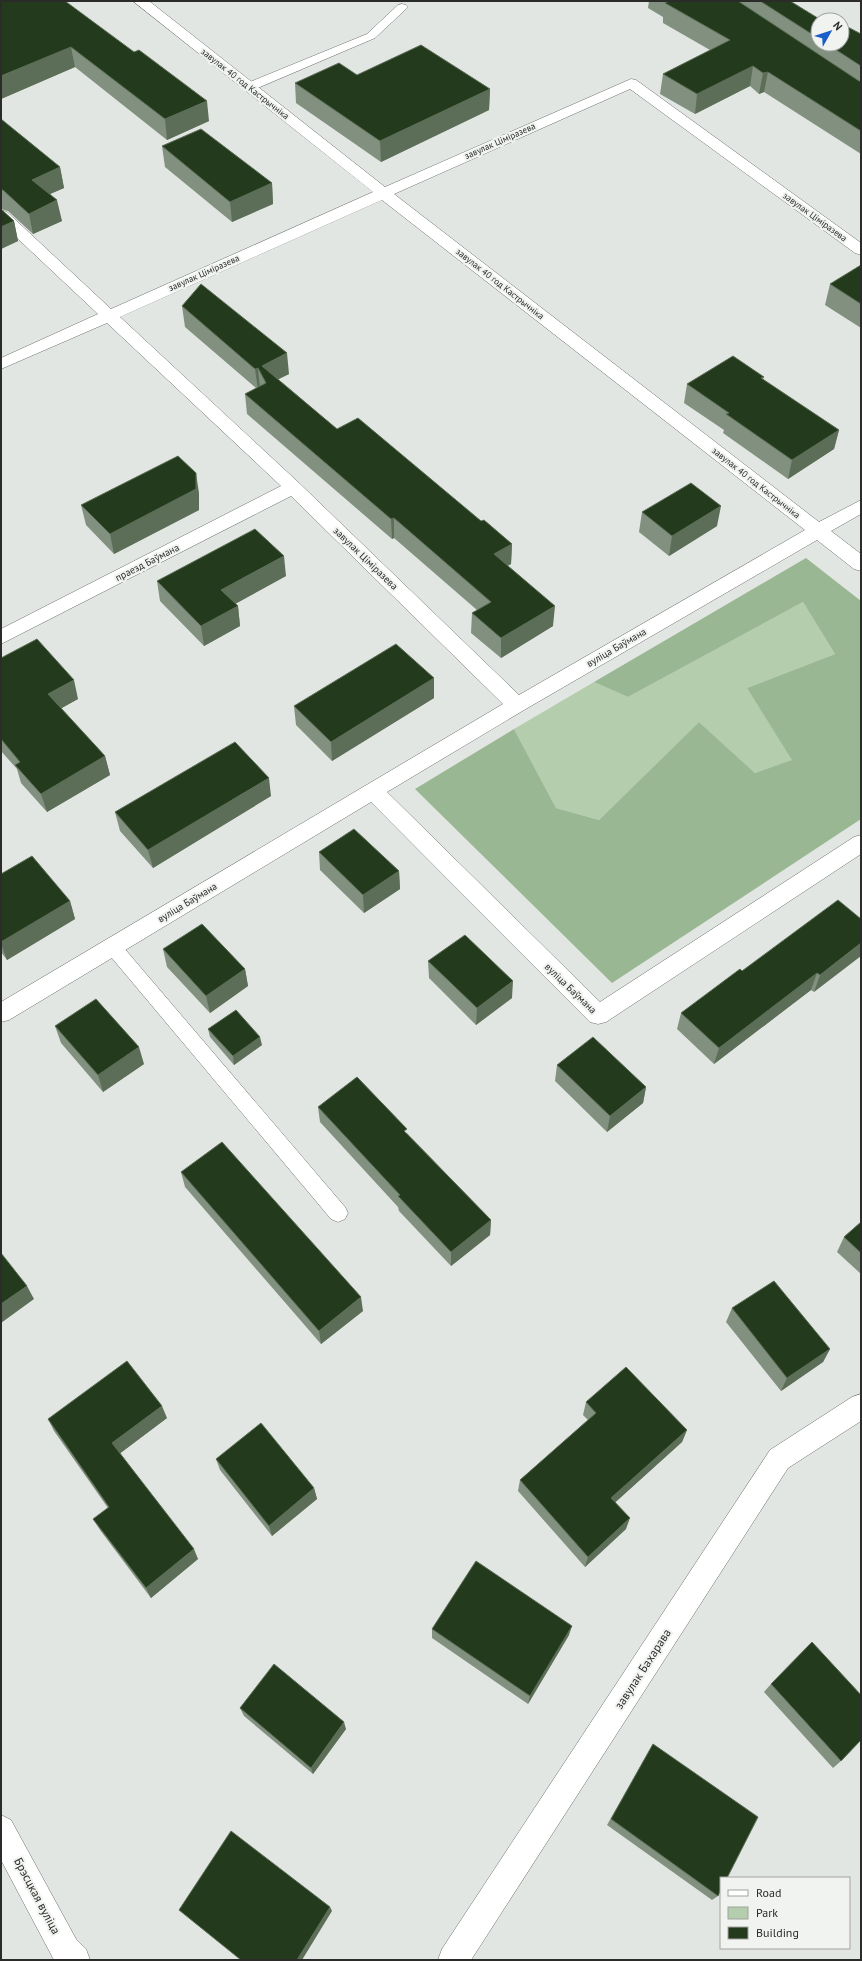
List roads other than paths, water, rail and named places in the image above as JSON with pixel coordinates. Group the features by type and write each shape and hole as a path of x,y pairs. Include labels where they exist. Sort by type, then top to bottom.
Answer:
{"street":[{"name":"завулак 40 год Кастрычніка","path":"140,1 383,193 861,564"},
{"name":"завулак Ціміразева","path":"1,364 631,82 861,250"},
{"name":"завулак Ціміразева","path":"1,215 293,487 517,705"},
{"name":"праезд Баўмана","path":"1,637 293,487"},
{"name":"вуліца Баўмана","path":"1,1013 517,705 861,506"},
{"name":"вуліца Баўмана","path":"373,791 598,1015 861,843"},
{"name":"завулак Бахарава","path":"453,1960 779,1459 861,1406"},
{"name":"Брэсцкая вуліца","path":"1,1830 66,1950 75,1960"}],"lane":[{"path":"248,86 371,36 402,8"},
{"path":"112,946 338,1213"}]}
